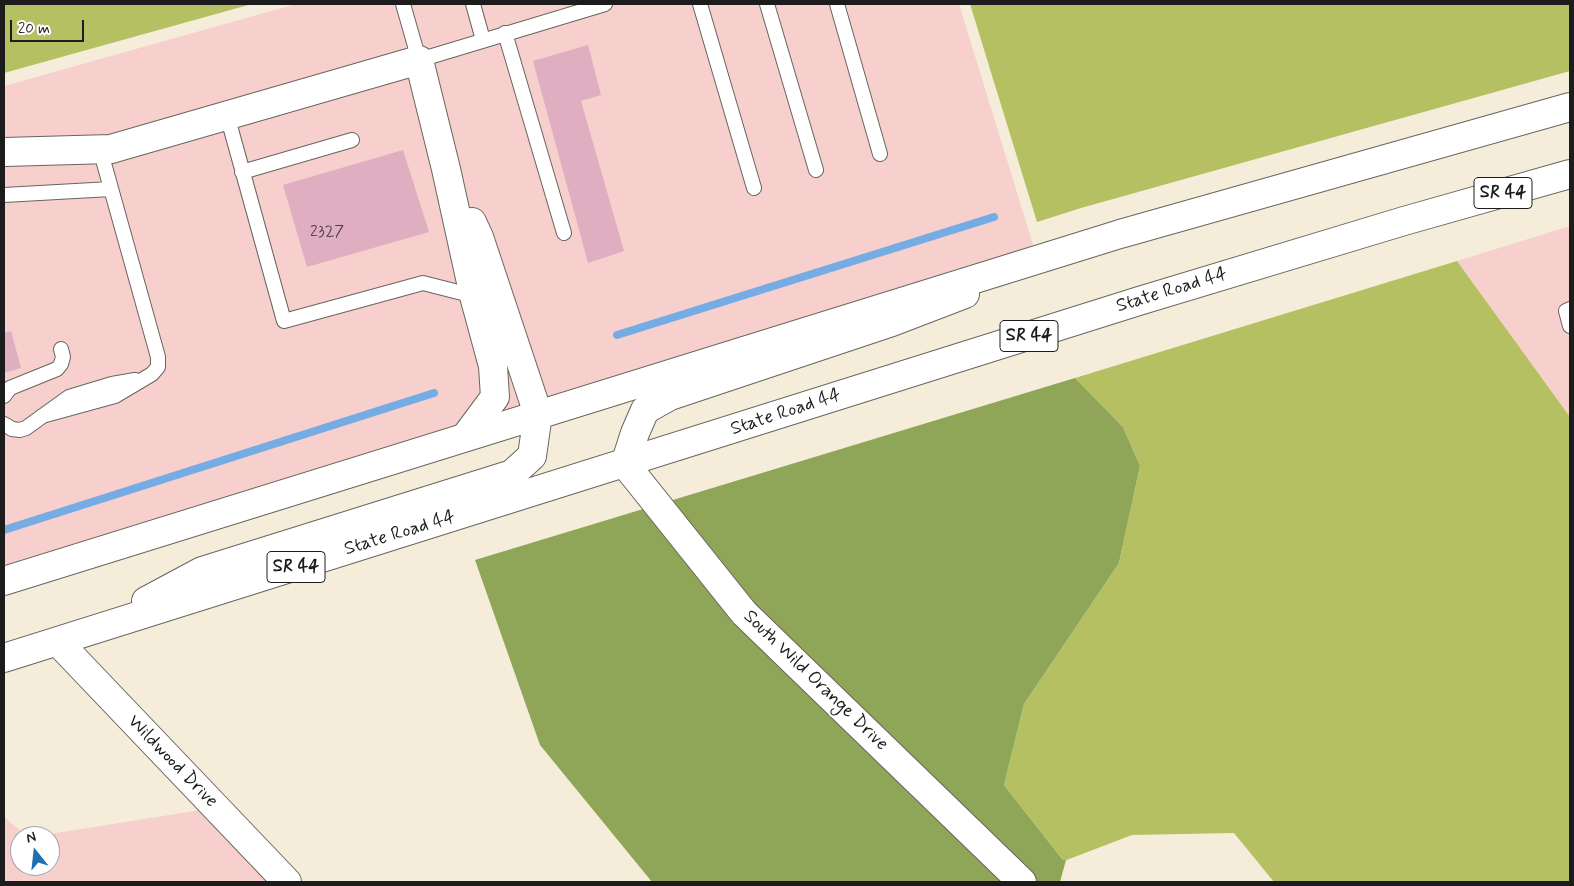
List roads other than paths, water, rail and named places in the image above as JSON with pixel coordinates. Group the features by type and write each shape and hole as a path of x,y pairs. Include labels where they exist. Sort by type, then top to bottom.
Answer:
{"main road":[{"path":"4,152 111,149 419,60 446,169 474,296 493,366 495,397 466,436"},
{"path":"4,581 1098,241 1570,107"},
{"path":"87,632 202,571 512,474 532,456 538,414 479,237 446,169"},
{"name":"State Road 44","path":"4,658 1138,301 1404,221 1570,174"},
{"path":"625,464 645,410 670,396 892,322 1098,241"},
{"name":"South Wild Orange Drive","path":"625,464 744,613 1022,882"},
{"name":"Wildwood Drive","path":"58,642 288,882"}],"lane":[{"path":"403,4 419,60 605,4"},
{"path":"473,4 483,40"},
{"path":"700,4 754,188"},
{"path":"767,4 816,170"},
{"path":"837,4 880,154"},
{"path":"505,33 564,232"},
{"path":"227,115 284,321 423,282 474,296"},
{"path":"242,172 352,140"},
{"path":"4,424 20,430 26,428 69,397 112,384 143,379 152,374 158,367 158,357 100,149"},
{"path":"4,195 111,189"},
{"path":"1570,309 1566,311 1570,326"},
{"path":"4,396 10,388 57,369 62,364 61,349"}],"waterway":[{"path":"617,335 994,217"},
{"path":"4,530 434,393"}]}
